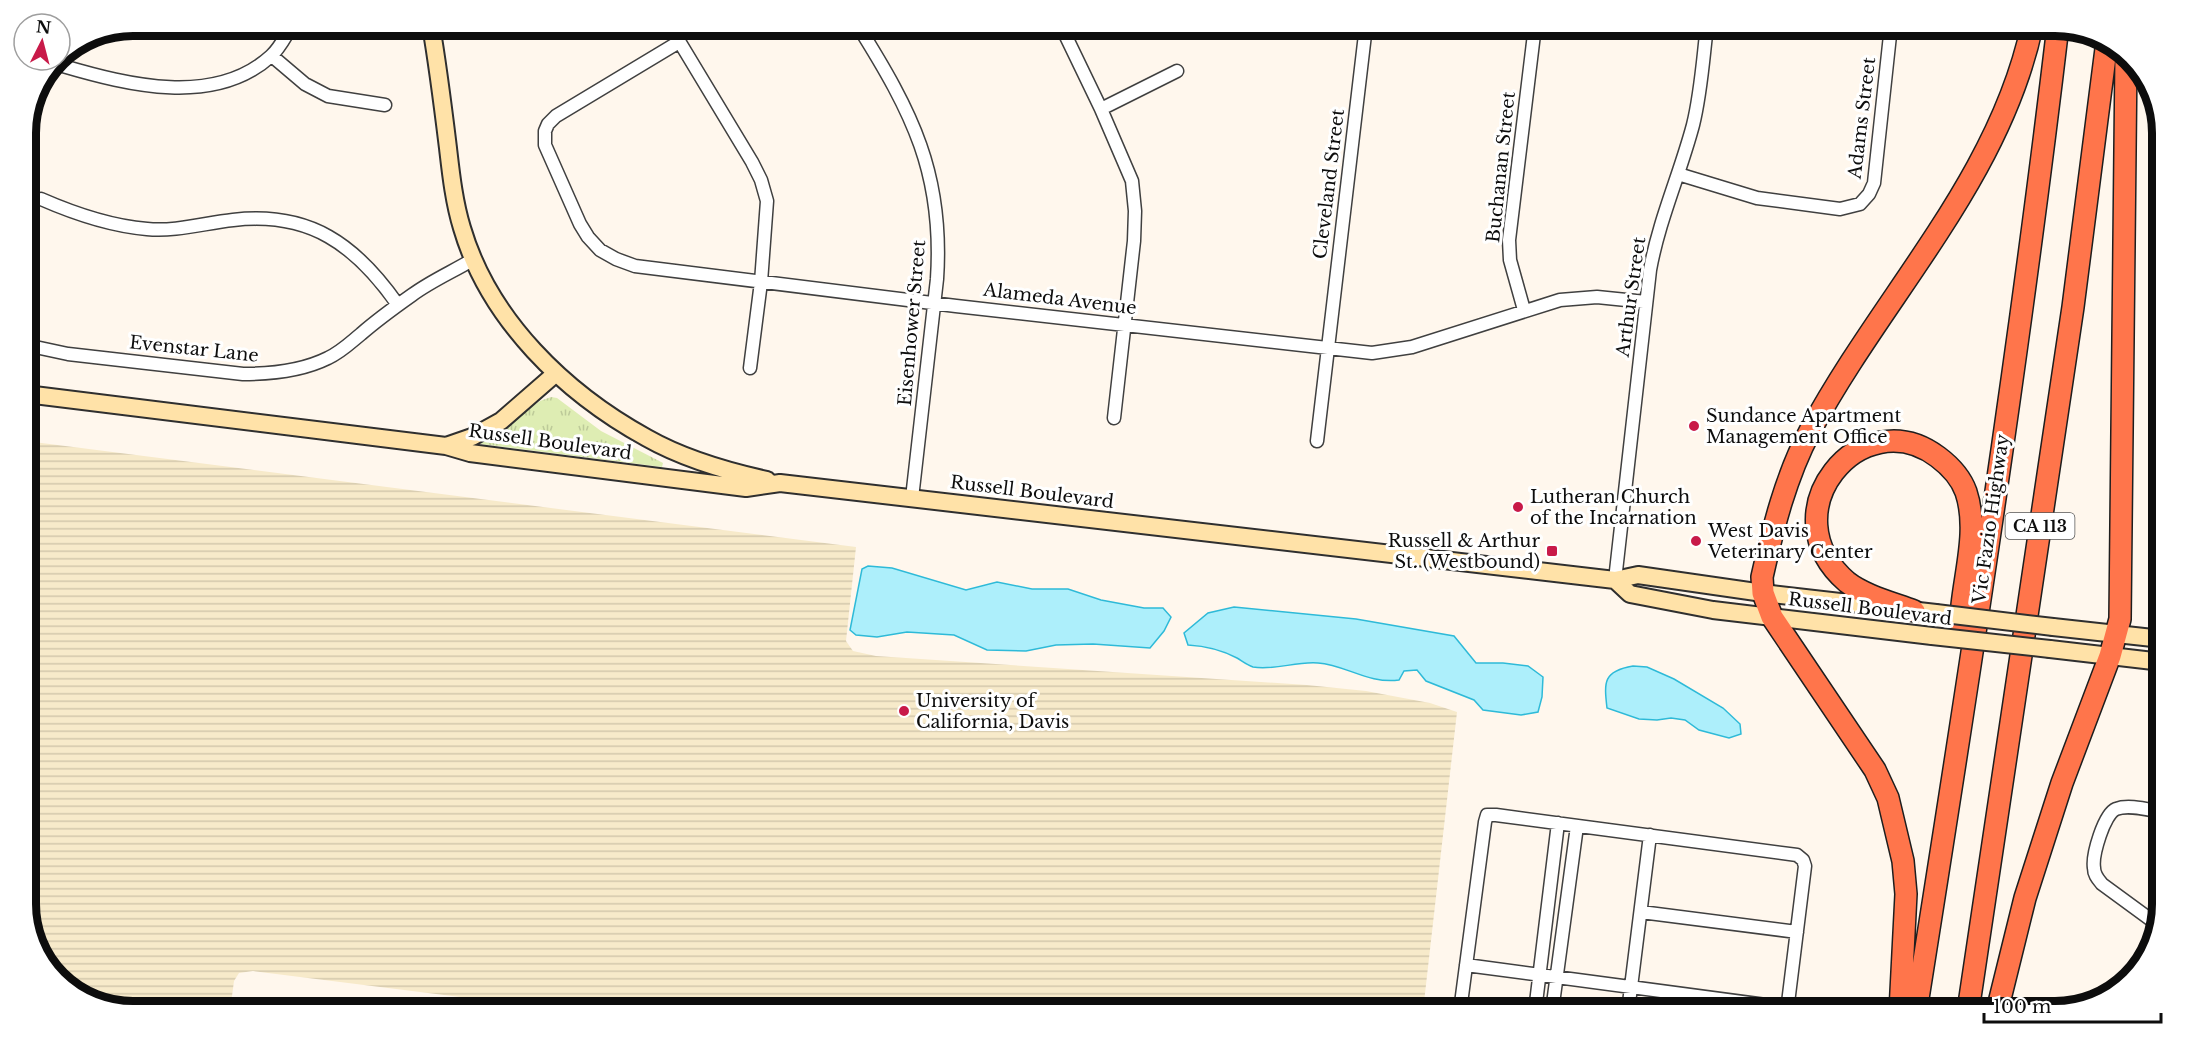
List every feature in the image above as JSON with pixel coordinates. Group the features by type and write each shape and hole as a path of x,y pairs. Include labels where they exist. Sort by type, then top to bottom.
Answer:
{"highway":[{"path":"1901,1001 1906,894 1903,861 1888,798 1875,770 1772,617 1763,593 1763,573 1787,484 1809,432 1835,386 1958,201 1982,158 2013,88 2029,36"},
{"name":"Vic Fazio Highway","path":"1918,1001 1962,718 2037,201 2057,36"},
{"name":"CA 113","path":"1969,1001 2073,307 2106,50"},
{"path":"1999,1001 2025,898 2062,783 2110,656 2117,634 2120,612 2126,66"},
{"path":"1914,611 1848,582 1826,557 1819,543 1817,512 1819,496 1827,480 1835,468 1857,451 1884,442 1901,442 1919,446 1933,453 1958,476 1966,490 1971,510 1971,530 1962,607 1962,718"}],"main road":[{"path":"432,36 454,195 461,226 472,260 491,296 514,327 555,374 602,410 648,439 700,462 734,473 780,483"},
{"name":"Russell Boulevard","path":"446,446 472,437 501,421 555,374"},
{"name":"Russell Boulevard","path":"36,395 446,446 470,453 746,488 780,483 1615,580 1638,575 1763,593 2152,638"},
{"name":"Russell Boulevard","path":"1615,580 1630,594 1713,610 2152,661"}],"street":[{"path":"72,68 118,80 172,87 198,87 236,78 272,56 285,36"},
{"path":"676,36 761,180 767,201 761,282 750,368"},
{"name":"Eisenhower Street","path":"864,36 902,99 921,144 936,210 939,243 935,303 912,498"},
{"path":"1066,36 1132,181 1135,211 1134,241 1114,418"},
{"name":"Cleveland Street","path":"1317,441 1365,36"},
{"name":"Buchanan Street","path":"1524,310 1510,260 1509,240 1534,36"},
{"name":"Arthur Street","path":"1615,580 1646,302 1656,241 1696,111 1706,36"},
{"name":"Adams Street","path":"1678,174 1757,198 1840,209 1860,204 1869,194 1874,183 1890,36"},
{"name":"Alameda Avenue","path":"679,42 556,116 545,131 546,151 588,237 600,250 616,260 635,266 1372,353 1412,347 1524,310 1578,297 1646,302"},
{"path":"272,56 305,84 323,94 339,99 385,105"},
{"path":"1101,109 1177,71"},
{"path":"41,199 100,220 146,229 167,229 235,219 272,218 287,221 324,235 348,248 367,265 398,305"},
{"name":"Evenstar Lane","path":"36,347 68,354 243,374 266,374 309,365 328,358 350,344 398,305 429,284 472,260"},
{"path":"2150,919 2102,884 2095,875 2094,867 2096,850 2106,819 2113,810 2125,808 2152,811"},
{"path":"1461,1001 1487,815 1797,855 1803,860 1805,866 1789,1001"},
{"path":"1536,1001 1558,823"},
{"path":"1553,1001 1577,826"},
{"path":"1629,1001 1650,835"},
{"path":"1641,912 1797,932"},
{"path":"1466,965 1724,1001"}],"shaded area":[{"name":"University of California, Davis","path":"36,442 856,547 846,641 853,651 876,656 1307,685 1366,691 1430,703 1457,712 1424,1001 492,1001 253,971 239,973 234,981 231,1001 114,999 96,994 74,981 52,958 41,936 36,911"}],"green space":[{"path":"551,397 557,398 601,431 663,463 662,467 480,444 540,401"}],"water":[{"path":"868,566 892,568 966,590 997,582 1032,589 1068,589 1101,600 1144,608 1163,608 1171,617 1164,631 1150,648 1093,644 1056,645 1026,651 987,650 954,635 907,632 877,637 856,635 850,630 862,569"},
{"path":"1234,607 1356,619 1454,636 1476,663 1528,666 1543,677 1542,697 1538,712 1521,715 1483,710 1474,700 1426,681 1417,670 1404,671 1399,680 1388,680 1367,677 1318,663 1261,668 1253,667 1219,650 1188,645 1184,633 1208,613"},
{"path":"1633,666 1647,667 1674,679 1723,708 1740,724 1741,734 1729,738 1699,730 1685,720 1639,719 1607,708 1608,679 1616,671"}],"place":[{"name":"Sundance Apartment Management Office","path":"1694,426"},
{"name":"Lutheran Church of the Incarnation","path":"1518,507"},
{"name":"West Davis Veterinary Center","path":"1696,541"},
{"name":"Russell & Arthur St. (Westbound)","path":"1552,551"},
{"name":"University of California, Davis","path":"904,711"}]}
